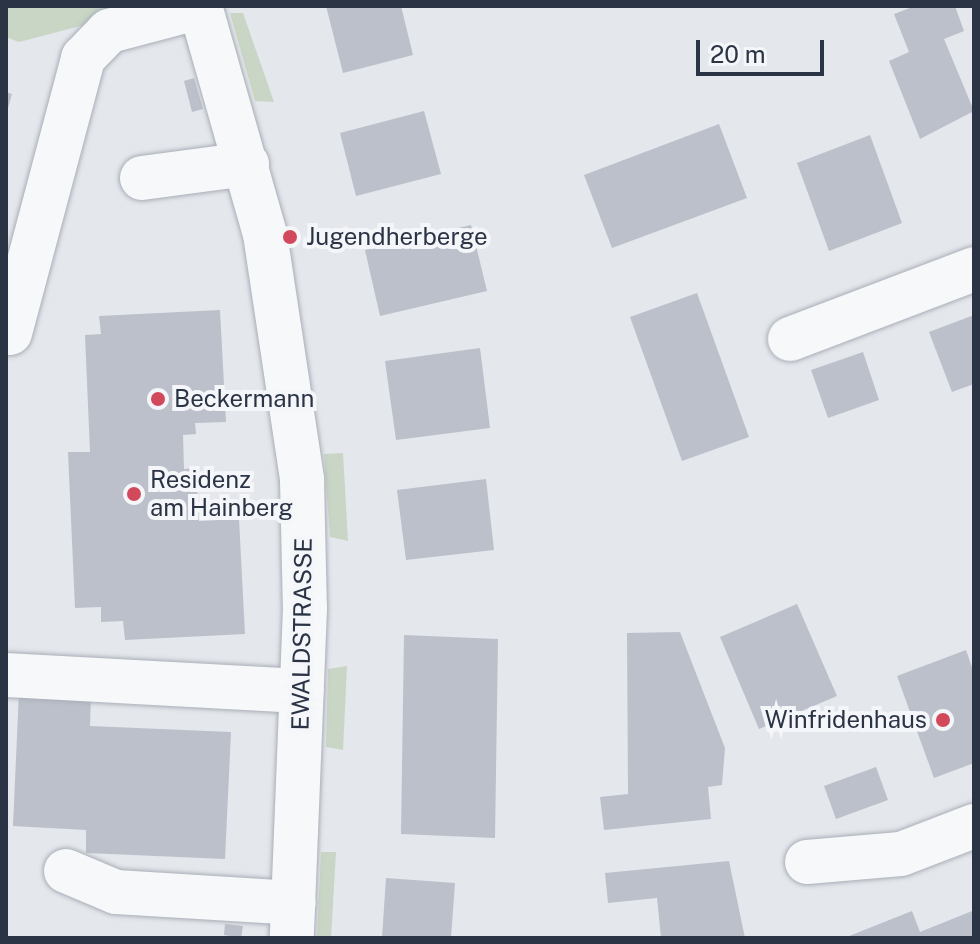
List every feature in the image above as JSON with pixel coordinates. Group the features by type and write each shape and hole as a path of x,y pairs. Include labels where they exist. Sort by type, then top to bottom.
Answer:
{"street":[{"name":"EWALDSTRASSE","path":"200,6 247,164 284,331 302,480 302,691 293,920"},
{"path":"10,333 83,58 109,31 200,6"},
{"path":"142,178 247,164"},
{"path":"790,339 974,269"},
{"path":"6,675 302,691"},
{"path":"807,862 901,854 974,826"},
{"path":"66,871 116,892 293,920"}],"green space":[{"path":"6,6 157,6 19,42 6,37"},
{"path":"230,13 243,13 274,102 255,101"},
{"path":"343,453 348,541 330,537 324,454"},
{"path":"347,666 343,750 326,747 328,669"},
{"path":"321,852 336,852 331,938 317,938"}],"building":[{"path":"326,6 401,6 413,55 343,73"},
{"path":"915,6 955,6 964,31 944,39 974,111 920,139 889,61 909,52 894,14"},
{"path":"194,78 203,109 192,112 184,81"},
{"path":"6,92 12,94 7,112 6,111"},
{"path":"424,111 441,174 356,196 340,133"},
{"path":"719,124 747,198 612,248 584,175"},
{"path":"870,135 902,223 829,251 797,163"},
{"path":"471,225 487,291 380,316 365,250"},
{"path":"697,293 749,437 682,461 630,317"},
{"name":"Residenz am Hainberg","path":"220,310 226,422 195,423 196,434 183,435 184,469 196,468 199,521 239,519 245,634 125,640 123,621 101,622 101,607 75,608 68,452 90,452 85,335 101,334 99,316"},
{"path":"974,315 974,384 952,392 929,332"},
{"path":"480,348 490,428 396,440 385,361"},
{"path":"863,352 879,400 828,418 811,370"},
{"path":"486,479 494,550 406,560 397,490"},
{"path":"797,604 837,696 759,729 720,637"},
{"path":"680,632 725,748 722,785 708,787 711,819 604,830 600,797 628,794 627,633"},
{"path":"404,635 498,639 495,838 401,834"},
{"name":"Winfridenhaus","path":"966,650 974,673 974,763 934,778 897,676"},
{"path":"19,691 91,694 90,726 231,732 225,859 86,853 86,830 13,826"},
{"path":"876,767 888,800 836,819 824,786"},
{"path":"729,861 745,938 661,938 657,898 608,903 605,873"},
{"path":"386,878 455,883 451,938 382,938"},
{"path":"912,911 920,932 972,911 974,938 844,938"},
{"path":"225,924 243,926 241,938 224,935"}],"place":[{"name":"Jugendherberge","path":"290,237"},
{"name":"Beckermann","path":"158,399"},
{"name":"Residenz am Hainberg","path":"134,494"},
{"name":"Winfridenhaus","path":"943,720"}]}
